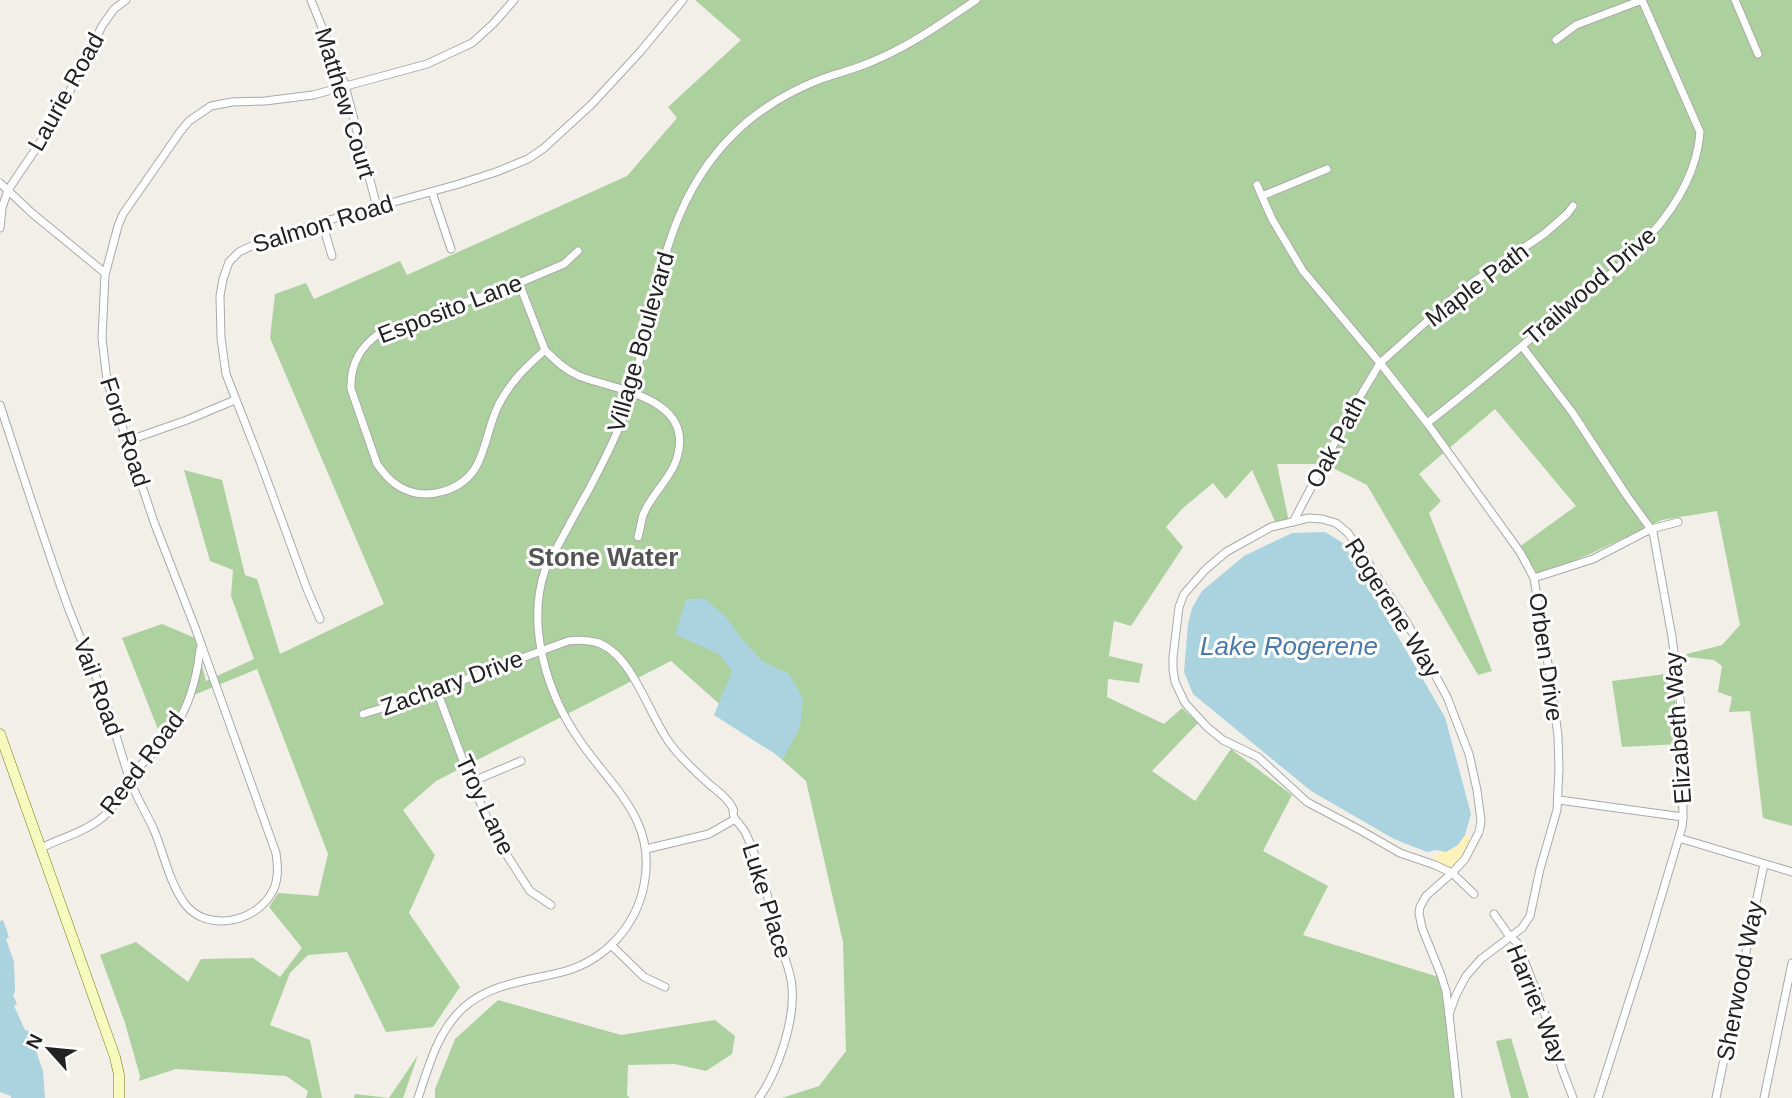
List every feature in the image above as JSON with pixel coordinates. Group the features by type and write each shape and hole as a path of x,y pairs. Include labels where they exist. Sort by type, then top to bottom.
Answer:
{"main road":[{"path":"0,734 115,1057 119,1075 119,1098"}],"street":[{"path":"113,11 114,0"},
{"name":"Laurie Road","path":"0,228 2,208 8,190 56,119 103,26 113,11 126,0"},
{"name":"Matthew Court","path":"311,0 345,87 377,206"},
{"name":"Ford Road","path":"242,917 261,906 272,894 278,867 271,839 154,522 107,381 103,355 104,289 118,226 188,121 211,106 313,95 426,64 461,50 482,35 514,0"},
{"name":"Salmon Road","path":"320,620 226,374 220,329 220,296 229,262 249,246 377,206 432,192 528,159 592,104 682,0"},
{"name":"Village Boulevard","path":"418,1098 440,1038 464,1007 499,986 575,968 594,958 611,945 630,923 639,904 645,878 646,849 638,821 629,804 579,740 561,708 541,651 537,607 545,570 619,430 631,392 656,286 675,223 686,199 713,155 730,137 773,103 821,79 898,50 976,0"},
{"path":"1556,40 1576,25 1642,0"},
{"name":"Trailwood Drive","path":"1427,424 1645,243 1664,220 1683,187 1699,152 1700,132 1642,0"},
{"path":"1735,0 1758,54"},
{"path":"1262,196 1327,169"},
{"path":"0,183 33,214 106,273"},
{"name":"Orben Drive","path":"1257,185 1280,233 1304,271 1427,424 1520,552 1534,579 1558,736 1559,800 1530,916 1512,937 1481,958 1461,984 1448,1014"},
{"path":"432,192 451,249"},
{"name":"Maple Path","path":"1380,363 1463,289 1544,234 1573,206"},
{"path":"323,222 332,256"},
{"name":"Esposito Lane","path":"545,350 517,375 498,406 478,464 460,483 450,489 425,494 402,488 384,474 377,464 351,389 353,366 363,346 381,331 519,284 564,264 578,251"},
{"path":"519,284 545,350 562,366 579,376 651,400 667,413 677,430 679,446 675,463 643,514 638,537"},
{"name":"Elizabeth Way","path":"1522,346 1573,412 1653,532 1672,637 1681,707 1684,817 1646,951 1598,1098"},
{"name":"Oak Path","path":"1293,522 1349,415 1380,363"},
{"path":"127,442 235,400"},
{"name":"Vail Road","path":"0,405 69,608 106,702 130,780 178,893 186,906 203,918 225,921 242,917"},
{"name":"Rogerene Way","path":"1448,1014 1446,991 1419,913 1426,896 1452,873 1465,859 1479,832 1481,821 1469,754 1447,697 1407,622 1348,533 1336,523 1309,518 1271,527 1226,552 1184,593 1179,607 1172,657 1175,682 1185,703 1223,740 1258,757 1307,802 1400,853 1452,873"},
{"path":"1534,579 1593,559 1651,529 1678,522"},
{"name":"Luke Place","path":"541,651 579,640 598,643 619,656 667,740 685,761 725,798 733,809 735,819 746,832 792,986 789,1026 770,1079 759,1098"},
{"name":"Reed Road","path":"41,848 82,830 104,816 146,759 170,734 181,718 198,668 200,643"},
{"name":"Zachary Drive","path":"363,714 437,691 541,651"},
{"name":"Troy Lane","path":"437,691 489,822 518,875 530,891 551,905"},
{"path":"471,782 521,761"},
{"path":"1559,800 1684,817"},
{"path":"646,849 709,834 735,819"},
{"path":"1679,838 1792,872"},
{"name":"Sherwood Way","path":"1716,1098 1764,864"},
{"path":"1452,873 1474,894"},
{"name":"Harriet Way","path":"1494,914 1518,944 1538,992 1573,1098"},
{"path":"611,945 644,977 665,987"},
{"path":"1764,1098 1792,963"},
{"path":"1448,1014 1458,1098"}],"green space":[{"path":"695,0 1792,0 1792,826 1763,818 1750,711 1729,712 1732,697 1718,692 1722,666 1714,660 1679,656 1722,645 1740,625 1717,511 1662,520 1538,575 1519,547 1576,506 1495,409 1419,474 1441,501 1429,513 1492,671 1478,675 1367,485 1325,464 1277,464 1289,522 1277,526 1252,470 1226,499 1213,483 1183,508 1166,527 1183,547 1131,626 1114,621 1109,656 1143,664 1139,683 1108,679 1107,697 1164,724 1182,708 1198,723 1152,771 1195,801 1231,749 1292,795 1263,851 1328,886 1303,935 1442,978 1457,1098 782,1098 819,1086 846,1051 843,942 806,781 671,661 436,781 403,810 435,855 409,913 460,987 433,1027 386,1032 347,952 308,955 290,973 270,1025 310,1040 322,1098 306,1098 308,1091 286,1076 176,1069 139,1081 140,1076 125,1023 100,955 136,942 188,982 201,959 253,958 280,977 302,948 269,907 278,893 318,896 328,854 257,669 189,697 163,742 122,638 162,624 195,638 206,681 254,659 231,596 233,570 210,561 184,470 222,480 245,575 257,579 280,654 384,604 270,338 275,294 306,283 314,299 400,261 407,275 627,176 677,118 668,107 741,40"},
{"path":"1673,673 1679,744 1622,747 1612,681"},
{"path":"498,1000 621,1035 715,1020 735,1036 732,1054 706,1071 675,1064 628,1065 627,1095 630,1098 435,1098 435,1089 455,1039"},
{"path":"1511,1038 1529,1098 1511,1098 1496,1041"},
{"path":"418,1055 403,1098 389,1098"},
{"path":"355,1094 389,1098 354,1098"}],"sand":[{"path":"1465,835 1473,839 1466,852 1451,867 1432,861 1441,851 1446,852 1458,845"}],"water":[{"name":"Lake Rogerene","path":"1325,532 1343,543 1445,717 1471,814 1465,835 1458,845 1446,852 1427,852 1394,839 1311,791 1193,694 1184,672 1188,624 1192,608 1202,591 1244,556 1292,533"},
{"path":"704,598 726,617 762,661 789,674 803,698 800,727 783,759 714,715 732,671 720,655 675,634 686,600"},
{"path":"3,920 14,962 13,995 17,1004 14,1006 25,1030 29,1031 43,1071 45,1098 11,1098 0,1092 0,921"}],"district":[{"name":"Stone Water","path":"603,557"}]}
